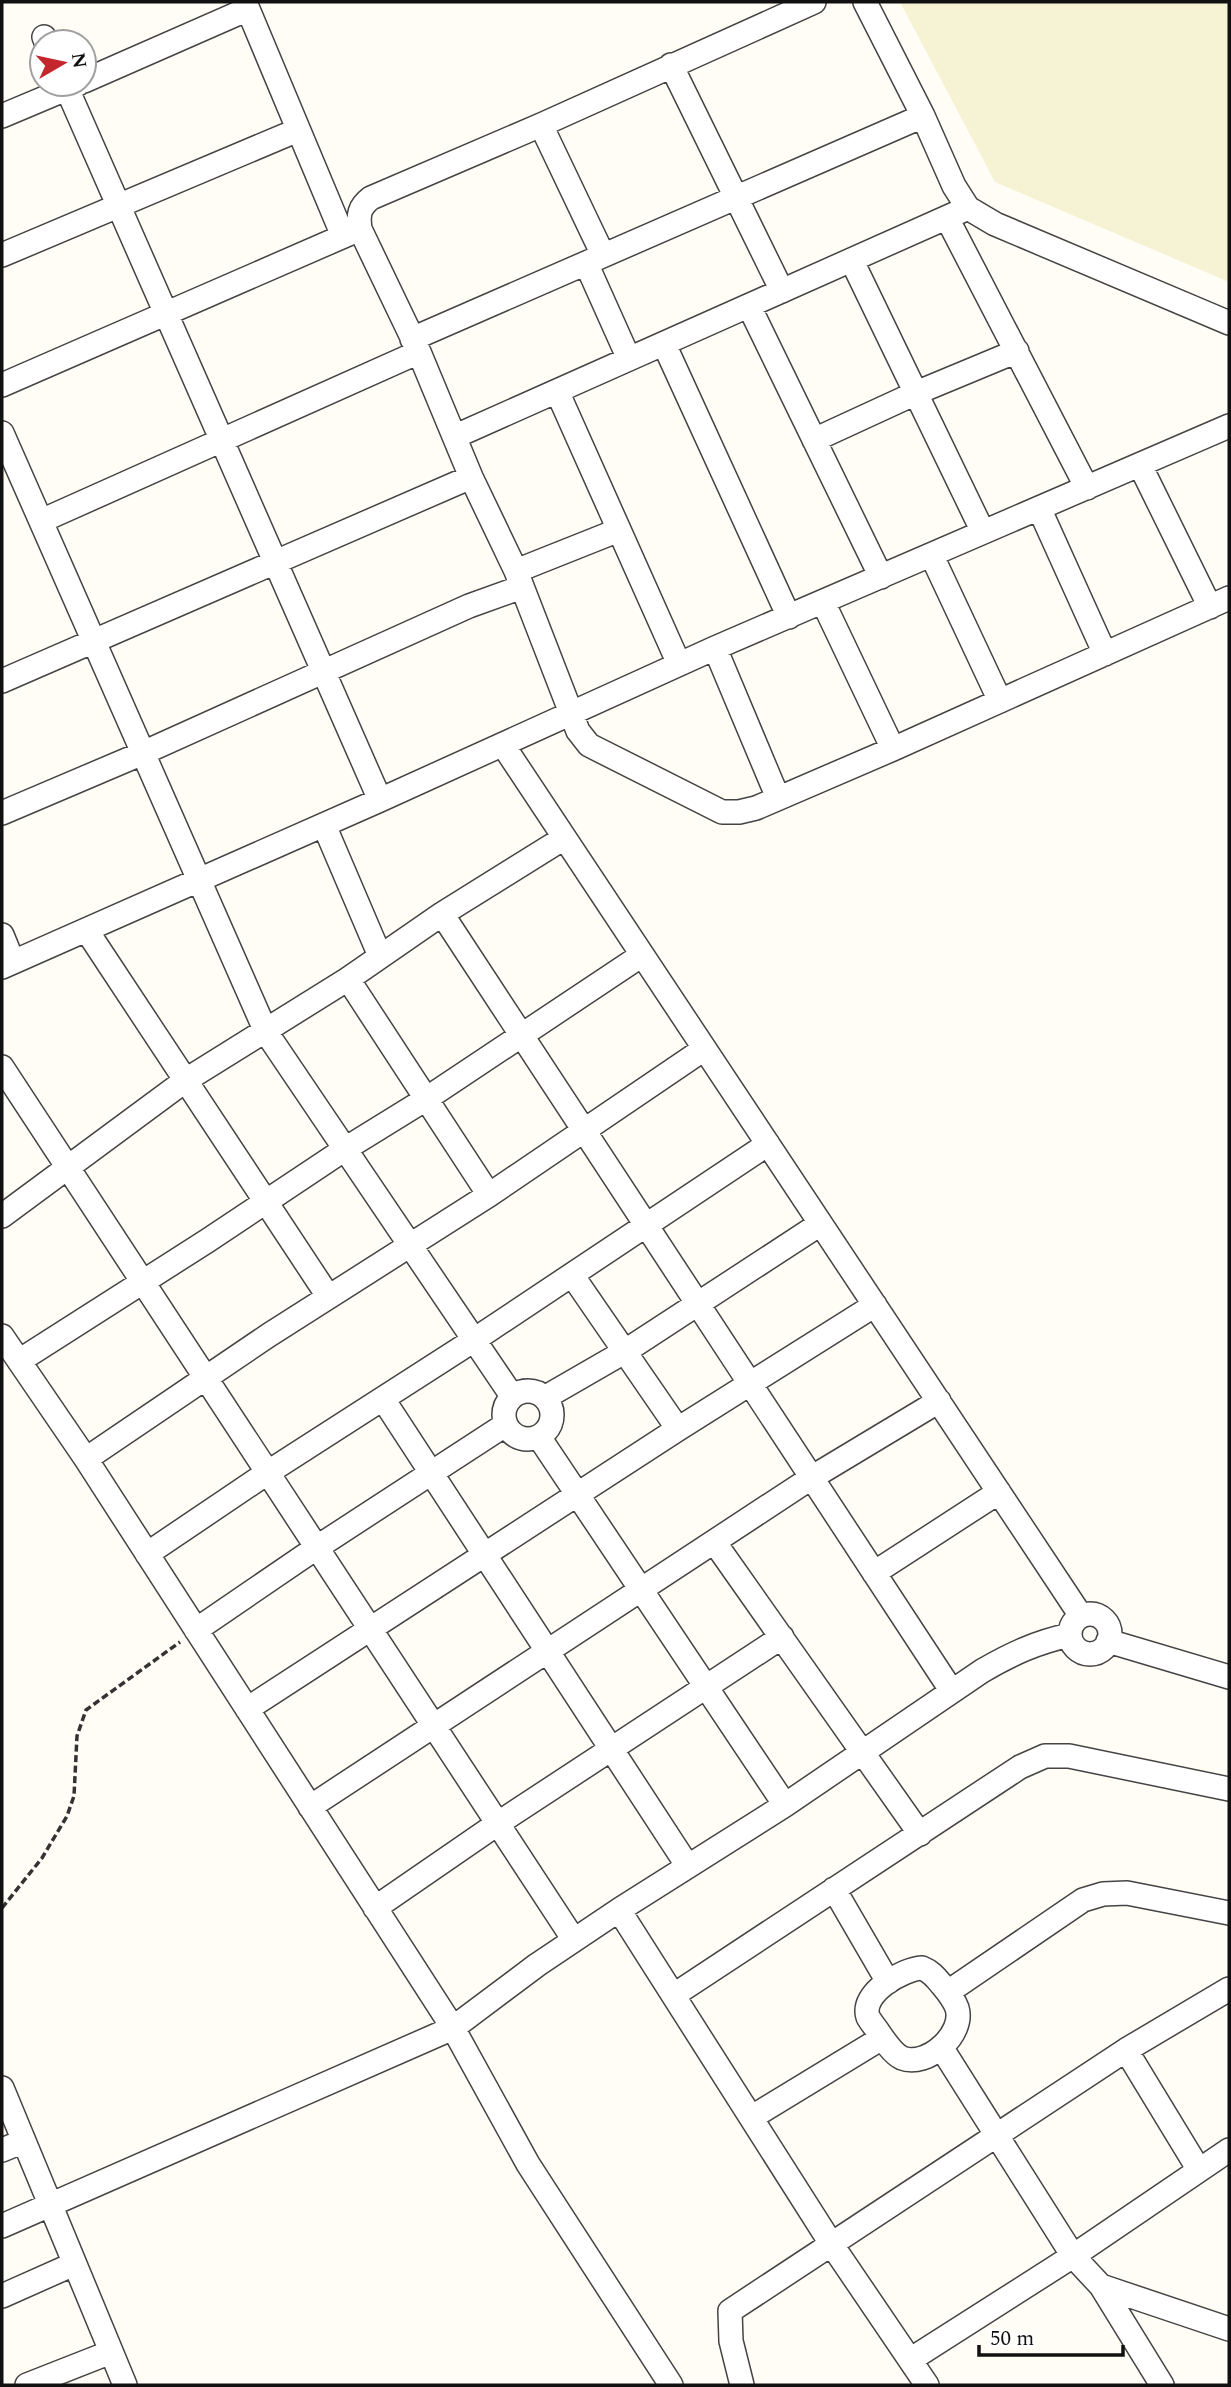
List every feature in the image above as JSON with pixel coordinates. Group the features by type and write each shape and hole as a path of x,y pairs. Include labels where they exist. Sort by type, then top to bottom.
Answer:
{"street":[{"path":"2,385 351,233 362,205 371,198 814,2"},
{"path":"865,2 923,116 954,186 968,208 995,224 1229,323"},
{"path":"98,73 246,5 298,130 351,233 416,345 471,477 519,579 578,731 589,745 722,812 739,813 756,808 1219,603 1140,465"},
{"path":"671,65 782,291"},
{"path":"2,116 43,98"},
{"path":"78,98 118,206 380,800"},
{"path":"41,521 221,439 595,259 923,116"},
{"path":"541,125 595,259 629,359"},
{"path":"2,255 298,130"},
{"path":"456,436 968,208"},
{"path":"947,218 1087,488"},
{"path":"852,261 983,532"},
{"path":"749,306 881,577"},
{"path":"664,344 789,617"},
{"path":"814,440 1017,351"},
{"path":"557,391 679,664"},
{"path":"2,935 8,965 715,648 1229,426"},
{"path":"2,433 266,1032 512,1396"},
{"path":"2,681 471,477"},
{"path":"1040,508 1105,654"},
{"path":"2,813 143,753 469,606 619,530"},
{"path":"932,556 1000,701"},
{"path":"823,602 893,749"},
{"path":"715,648 778,798"},
{"path":"503,745 999,1492 1076,1625 1074,1645 1082,1652 1092,1653 1102,1650 1108,1641 1229,1677"},
{"path":"324,825 380,956"},
{"path":"2,1216 186,1080 266,1032 442,914 565,838"},
{"path":"442,914 951,1690"},
{"path":"87,931 328,1296"},
{"path":"19,1361 642,955"},
{"path":"348,979 489,1195"},
{"path":"86,1460 328,1296 489,1195 705,1049"},
{"path":"2,1067 574,1940"},
{"path":"147,1554 768,1144"},
{"path":"546,1397 624,1352 820,1224"},
{"path":"572,1275 678,1429"},
{"path":"247,1709 749,1383 875,1305"},
{"path":"2,1336 86,1460 453,2028 528,2164 671,2385"},
{"path":"523,1390 535,1391 546,1397 552,1411 550,1426 539,1437 526,1440 514,1435 505,1425 505,1404 523,1390"},
{"path":"383,1399 687,1865"},
{"path":"310,1807 811,1478 939,1401"},
{"path":"196,1630 505,1425"},
{"path":"539,1437 785,1805"},
{"path":"874,1573 999,1492"},
{"path":"715,1543 920,1834"},
{"path":"2,2226 453,2028 574,1940 687,1865 785,1805 951,1690 1014,1652 1076,1625"},
{"path":"375,1908 782,1637"},
{"path":"674,1995 1020,1767 1045,1756 1069,1756 1229,1789"},
{"path":"834,1889 888,1982"},
{"path":"948,1993 1083,1900 1103,1894 1127,1893 1229,1913"},
{"path":"619,1910 832,2245 927,2385"},
{"path":"912,1969 931,1972 957,2009 957,2022 953,2032 941,2047 923,2058 911,2060 900,2058 882,2038 868,2016 868,2006 872,1996 888,1982 912,1969"},
{"path":"742,2385 731,2341 730,2311 1125,2050 1229,1989"},
{"path":"752,2117 882,2038"},
{"path":"941,2047 1073,2256 1101,2286 1161,2385"},
{"path":"1125,2050 1199,2171"},
{"path":"2,2088 125,2385"},
{"path":"2,2150 24,2141"},
{"path":"909,2360 1073,2256 1229,2150"},
{"path":"2,2296 74,2264"},
{"path":"1101,2286 1229,2329"},
{"path":"37,2383 111,2352"}],"path":[{"path":"2,1908 42,1858 67,1816 74,1796 77,1736 86,1710 196,1630"}],"shaded area":[{"path":"900,2 1229,2 1229,282 995,182"}]}
